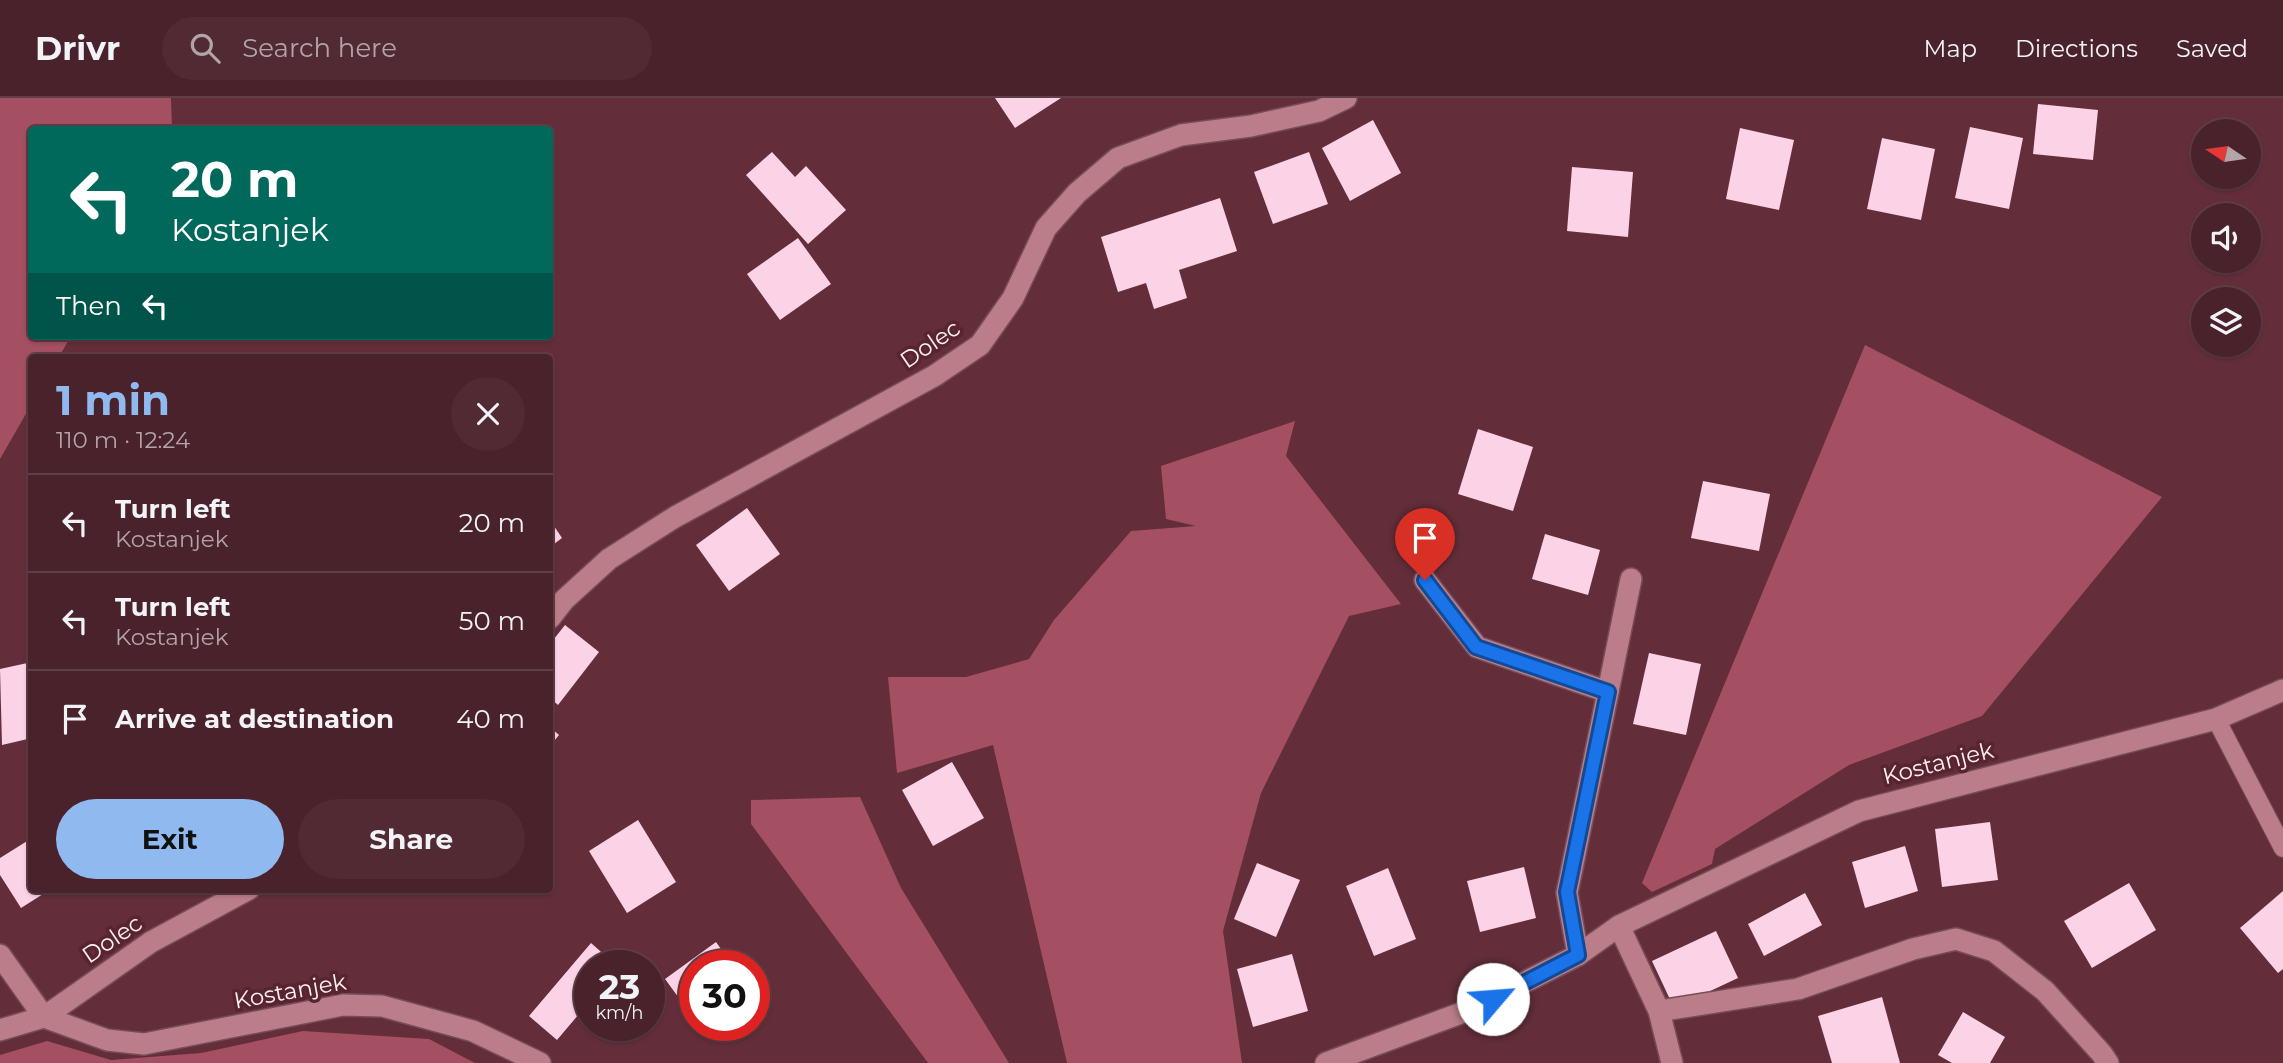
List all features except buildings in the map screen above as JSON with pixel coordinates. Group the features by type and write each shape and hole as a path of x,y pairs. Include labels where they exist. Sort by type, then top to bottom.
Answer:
{"street":[{"name":"Dolec","path":"553,614 564,600 609,559 675,517 934,376 980,345 1013,298 1046,228 1077,193 1118,158 1181,135 1251,126 1320,111 1346,98"},
{"path":"1578,955 1567,892 1631,579"},
{"path":"1425,580 1476,647 1608,692"},
{"name":"Kostanjek","path":"1326,1063 1472,1009 1578,955 1619,926 1859,811 2216,719 2283,690"},
{"name":"Dolec","path":"0,1030 44,1017 151,942 242,893"},
{"path":"1619,926 1659,1011 1672,1063"},
{"path":"1659,1011 1798,989 1889,956 1956,939 1994,951 2045,991 2108,1063"},
{"path":"0,956 44,1017"},
{"name":"Kostanjek","path":"44,1017 107,1040 144,1044 343,1005 382,1006 472,1031 540,1063"}],"lane":[{"path":"2216,719 2283,848"}],"shaded area":[{"path":"0,98 171,98 172,126 28,126 28,340 69,340 61,354 28,354 28,410 0,459"},
{"path":"1865,345 2162,497 1982,716 1849,765 1715,849 1712,864 1652,892 1642,883"},
{"path":"1295,421 1286,456 1401,604 1349,616 1261,793 1223,931 1242,1063 1067,1063 993,745 897,773 888,677 966,677 1029,659 1054,620 1131,531 1196,526 1166,519 1161,466"},
{"path":"860,797 901,888 1009,1063 928,1063 751,824 751,800"},
{"path":"303,1031 429,1039 475,1063 0,1063 0,1055 47,1041 111,1060 201,1053"}],"route":[{"path":"1425,580 1476,647 1608,692 1567,892 1578,955 1493,999"}]}
